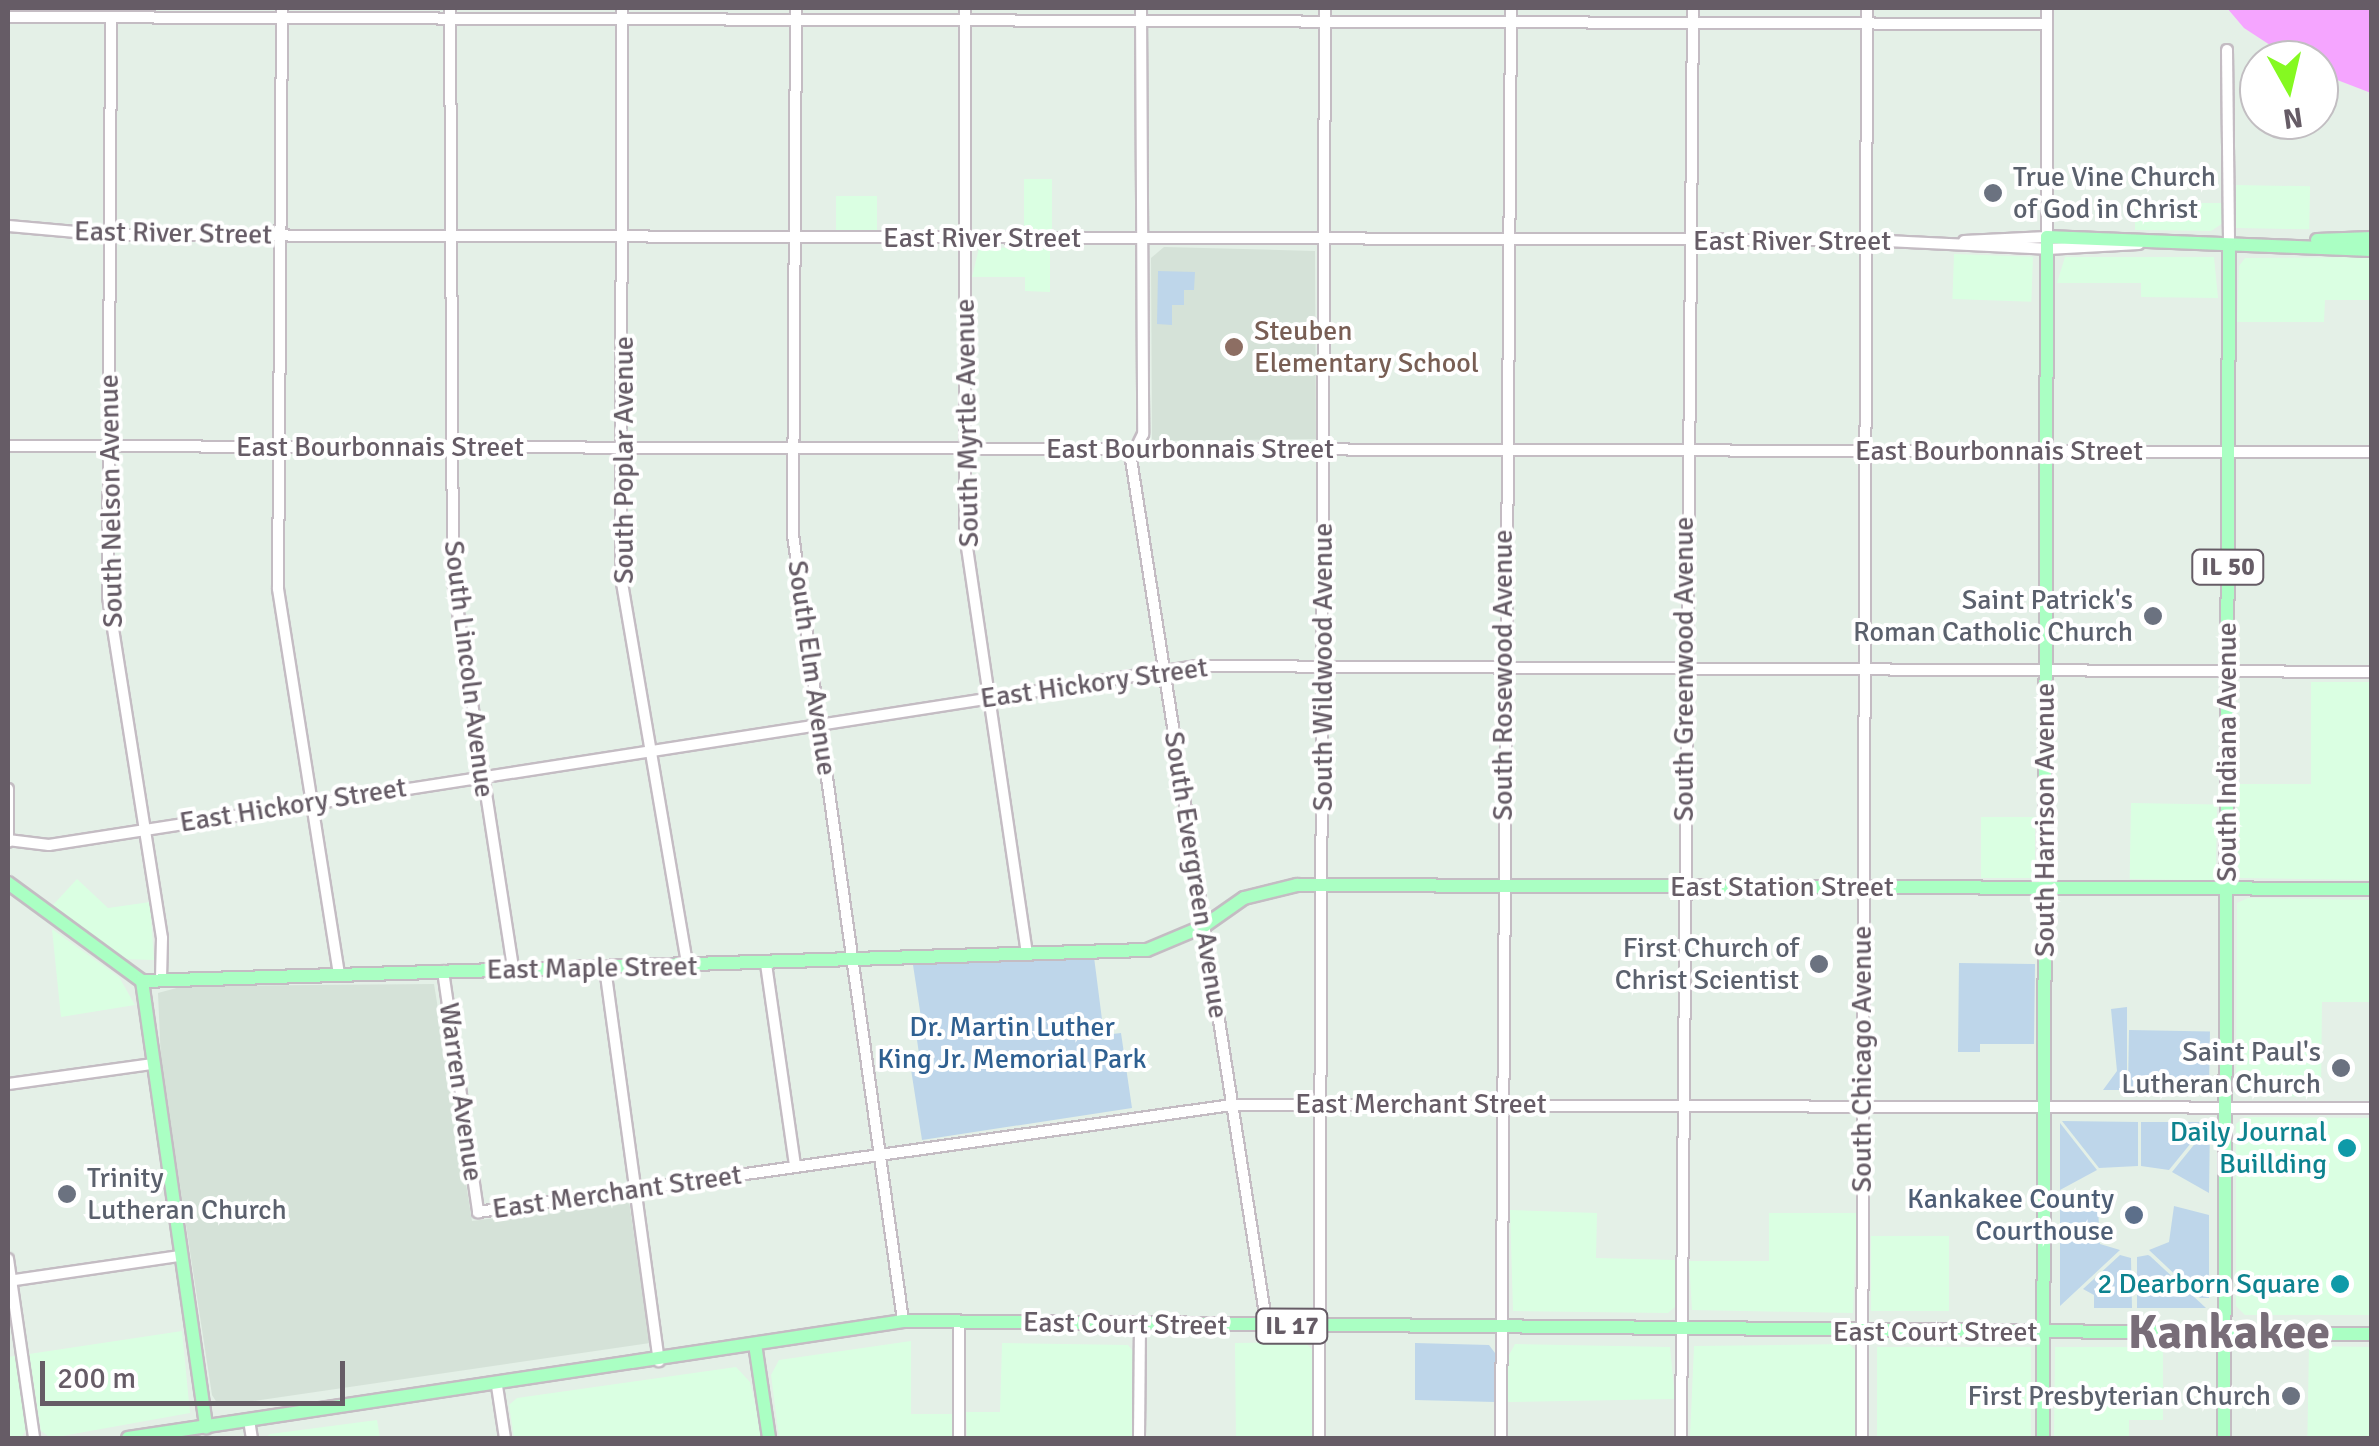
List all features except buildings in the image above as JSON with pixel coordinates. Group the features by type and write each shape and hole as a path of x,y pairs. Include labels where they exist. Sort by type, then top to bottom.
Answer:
{"main road":[{"name":"East River Street","path":"2047,243 2118,238 2139,244 2372,250"},
{"name":"East River Street","path":"2229,245 2372,238"},
{"name":"South Harrison Avenue","path":"2043,1438 2047,243"},
{"name":"South Indiana Avenue","path":"2224,1334 2229,245"},
{"path":"8,882 142,980 206,1427"},
{"name":"East Station Street","path":"1204,926 1228,906 1260,892 1322,885 2372,889"},
{"name":"East Maple Street","path":"142,980 688,967 1147,950 1204,926"},
{"name":"East Court Street","path":"128,1438 660,1362 903,1322 2372,1334"},
{"name":"IL 50","path":"2224,1334 2224,1438"},
{"path":"754,1344 769,1438"}],"street":[{"name":"South Poplar Avenue","path":"622,8 622,578 688,967"},
{"name":"South Elm Avenue","path":"796,8 793,535 854,938 850,960 903,1322"},
{"name":"South Myrtle Avenue","path":"965,8 964,534 992,696 1027,954"},
{"name":"South Evergreen Avenue","path":"1142,8 1143,434 1134,449 1164,670 1267,1326"},
{"name":"South Wildwood Avenue","path":"1319,1438 1324,1102 1325,8"},
{"name":"South Rosewood Avenue","path":"1501,1438 1506,22 1511,8"},
{"name":"South Greenwood Avenue","path":"1682,1438 1685,451 1693,8"},
{"name":"South Chicago Avenue","path":"1862,1438 1866,8"},
{"name":"South Harrison Avenue","path":"2047,243 2048,8"},
{"path":"8,18 450,13 622,20 2047,24"},
{"name":"South Lincoln Avenue","path":"450,13 453,580 513,969"},
{"name":"South Nelson Avenue","path":"103,14 108,236 108,597 162,938 161,980"},
{"path":"282,14 278,589 339,974"},
{"name":"South Indiana Avenue","path":"2227,50 2229,245"},
{"name":"East River Street","path":"8,226 108,236 2047,243"},
{"name":"East Bourbonnais Street","path":"8,446 2372,452"},
{"name":"East Hickory Street","path":"8,841 48,845 481,774 1164,670 1325,667 2372,672"},
{"path":"8,789 8,841"},
{"path":"766,964 794,1166"},
{"path":"606,968 660,1362"},
{"name":"Warren Avenue","path":"443,972 478,1212"},
{"path":"8,1084 152,1064"},
{"name":"East Merchant Street","path":"478,1212 1232,1105 1324,1102 2372,1108"},
{"path":"9,1281 180,1256"},
{"path":"8,1259 34,1438"},
{"path":"958,1322 959,1438"},
{"path":"1140,1324 1140,1438"},
{"path":"497,1386 506,1438"},
{"path":"250,1420 252,1438"}],"shaded area":[{"path":"2227,8 2371,8 2371,93 2339,81 2339,40 2262,40 2244,28"},
{"path":"1024,179 1052,179 1052,232 1024,232"},
{"path":"2236,185 2310,186 2309,229 2235,228"},
{"path":"836,196 877,196 877,231 836,231"},
{"path":"2135,203 2224,203 2223,223 2211,231 2135,230"},
{"path":"1050,247 1050,292 1025,291 1025,277 972,277 979,248"},
{"name":"Steuben Elementary School","path":"1164,247 1315,251 1316,439 1152,441 1151,258"},
{"path":"1954,254 2033,257 2031,302 1952,299"},
{"path":"2065,257 2214,257 2218,298 2141,297 2141,283 2057,283"},
{"path":"2371,257 2371,300 2325,300 2324,322 2237,322 2239,266 2245,258"},
{"path":"2311,682 2371,682 2371,880 2238,878 2237,784 2311,784"},
{"path":"2131,803 2217,805 2216,880 2130,879"},
{"path":"1981,817 2035,817 2035,878 1981,878"},
{"path":"77,879 108,908 150,902 154,960 122,959 53,905"},
{"path":"2248,898 2371,900 2371,1002 2322,1002 2321,1097 2243,1096 2236,1089 2237,903"},
{"path":"52,929 119,977 135,1005 61,1017"},
{"path":"434,984 472,1221 629,1201 650,1343 219,1406 212,1395 161,1062 158,993 184,986"},
{"path":"2245,1117 2371,1118 2371,1315 2245,1315 2236,1306 2236,1124"},
{"path":"1510,1210 1597,1213 1596,1258 1675,1260 1675,1307 1668,1313 1513,1311"},
{"path":"1769,1213 1857,1213 1853,1313 1692,1310 1689,1261 1769,1261"},
{"path":"1871,1236 1949,1236 1949,1311 1871,1311"},
{"path":"182,1331 190,1413 51,1438 41,1431 29,1354"},
{"path":"911,1341 911,1414 953,1414 953,1438 779,1438 771,1375 779,1360"},
{"path":"1304,1342 1314,1351 1314,1438 1236,1438 1235,1343"},
{"path":"1002,1343 1128,1345 1135,1354 1132,1438 967,1438 966,1412 1000,1412"},
{"path":"1515,1344 1670,1347 1675,1399 1508,1402 1508,1357"},
{"path":"1849,1344 1856,1351 1856,1438 1690,1438 1694,1346"},
{"path":"2309,1346 2371,1347 2369,1438 2307,1438"},
{"path":"1877,1347 2031,1347 2031,1438 1877,1438"},
{"path":"2055,1347 2163,1347 2163,1420 2129,1420 2129,1438 2054,1438"},
{"path":"15,1356 26,1430 21,1438 8,1438 8,1357"},
{"path":"736,1367 750,1382 763,1438 514,1438 509,1405 517,1398"},
{"path":"377,1420 380,1438 265,1438 270,1434"}],"green space":[{"path":"1158,271 1195,272 1194,290 1184,290 1184,305 1172,305 1172,325 1157,324"},
{"name":"Dr. Martin Luther King Jr. Memorial Park","path":"1094,957 1104,1035 1121,1033 1132,1108 922,1140 910,1063 920,1061 915,1026 922,1024 913,965"},
{"path":"1959,963 2035,964 2034,1044 1980,1044 1980,1052 1958,1052"},
{"path":"2127,1007 2127,1090 2103,1090 2117,1071 2111,1009"},
{"path":"2129,1030 2210,1031 2209,1091 2128,1090"},
{"path":"2062,1121 2138,1122 2138,1166 2099,1168"},
{"path":"2141,1122 2208,1122 2169,1170 2141,1166"},
{"path":"2060,1123 2097,1170 2060,1190"},
{"path":"2210,1125 2209,1193 2172,1172"},
{"path":"2097,1191 2100,1244 2120,1250 2060,1306 2060,1208"},
{"path":"2174,1206 2209,1215 2209,1298 2200,1298 2149,1250 2169,1242"},
{"path":"2120,1255 2131,1258 2132,1308 2094,1308 2094,1295 2083,1289"},
{"path":"2148,1255 2206,1308 2137,1308 2137,1257"},
{"path":"1415,1343 1489,1345 1495,1353 1495,1402 1415,1400"}],"place":[{"name":"True Vine Church of God in Christ","path":"1993,193"},
{"name":"Steuben Elementary School","path":"1234,347"},
{"name":"Saint Patrick's Roman Catholic Church","path":"2153,616"},
{"name":"First Church of Christ Scientist","path":"1819,964"},
{"name":"Saint Paul's Lutheran Church","path":"2341,1068"},
{"name":"Daily Journal Buillding","path":"2347,1148"},
{"name":"Trinity Lutheran Church","path":"67,1194"},
{"name":"Kankakee County Courthouse","path":"2134,1215"},
{"name":"2 Dearborn Square","path":"2340,1284"},
{"name":"First Presbyterian Church","path":"2291,1396"}],"district":[{"name":"Kankakee","path":"2229,1333"}]}
